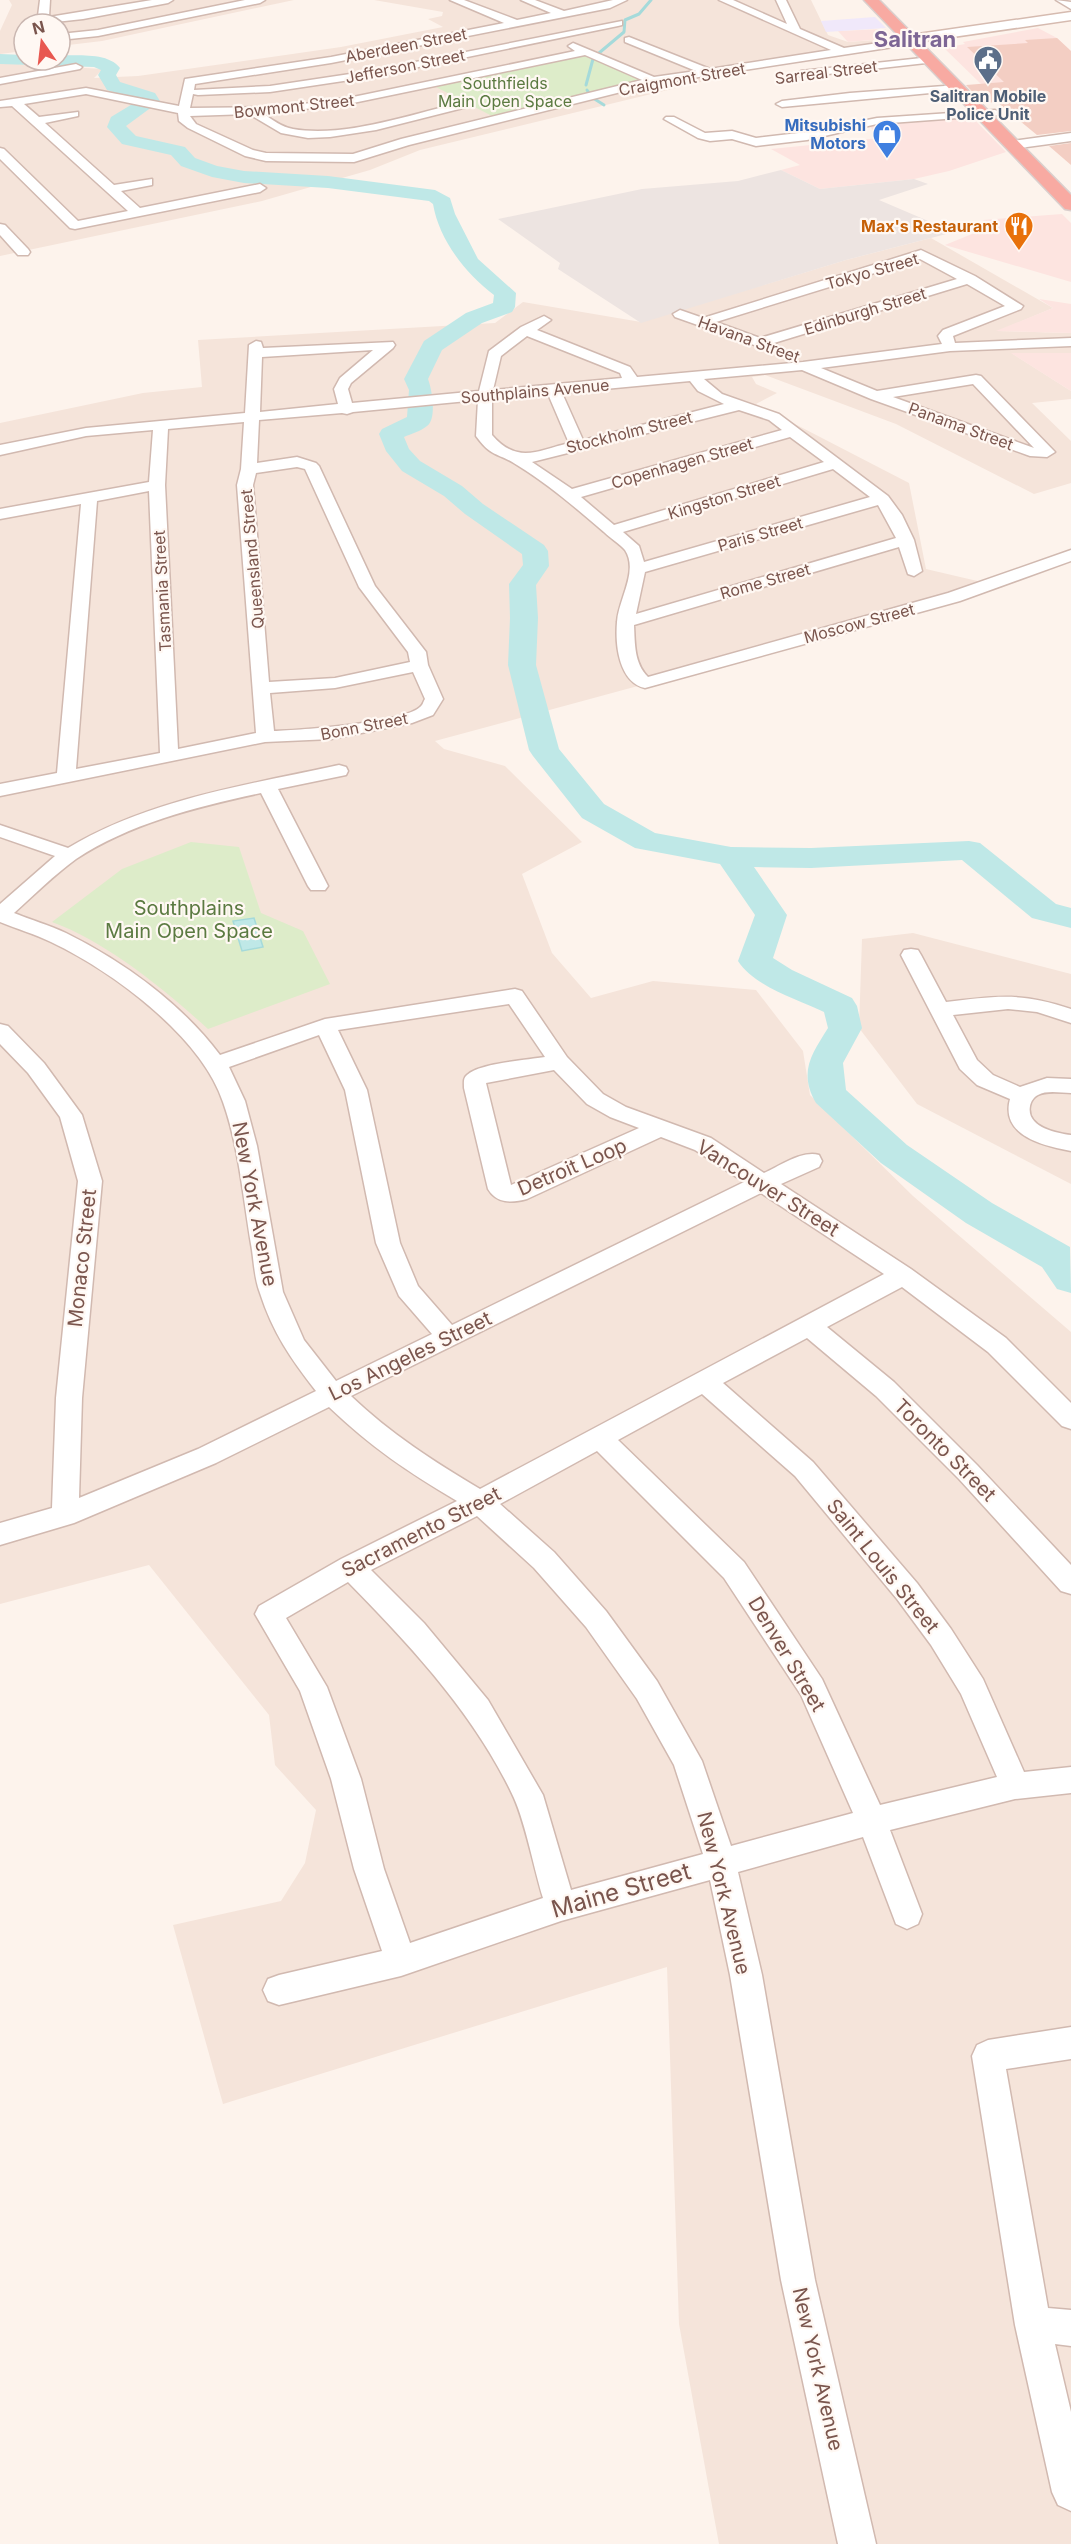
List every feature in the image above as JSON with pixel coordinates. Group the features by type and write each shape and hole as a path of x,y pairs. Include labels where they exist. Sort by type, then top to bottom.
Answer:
{"highway":[{"path":"871,0 954,71 1071,205"},
{"path":"883,0 916,38 931,60 958,88 989,113"},
{"path":"943,37 936,47 955,67 954,71"},
{"path":"1019,144 1071,190"}],"main road":[{"path":"943,37 1071,16"},
{"path":"916,38 943,37 1071,20"}],"street":[{"path":"72,18 168,0"},
{"path":"72,36 98,33 260,0"},
{"path":"455,0 653,81"},
{"path":"525,0 562,14"},
{"name":"Aberdeen Street","path":"189,87 562,14 622,0"},
{"path":"724,0 841,51"},
{"path":"781,0 795,29"},
{"path":"1062,0 1071,6"},
{"path":"189,2 228,8"},
{"name":"Jefferson Street","path":"189,87 270,89 314,83 618,23"},
{"name":"Craigmont Street","path":"183,111 185,121 249,153 298,158 354,158 405,142 653,81 916,38"},
{"path":"629,40 710,73"},
{"name":"Bowmont Street","path":"0,104 86,91 183,111 253,112 319,106 586,52"},
{"name":"Sarreal Street","path":"793,75 931,60"},
{"path":"0,81 76,67"},
{"path":"427,85 492,120"},
{"path":"183,111 189,87"},
{"path":"782,104 850,96 958,88"},
{"path":"14,101 138,213"},
{"path":"253,112 287,131 326,133 347,131 463,105"},
{"path":"670,119 702,136 710,138 732,135 756,142 807,136 877,121 989,113"},
{"path":"36,121 74,114"},
{"path":"1019,144 1071,137"},
{"path":"0,152 75,225 260,188"},
{"path":"112,189 148,182"},
{"path":"0,228 7,242 23,252"},
{"name":"Tokyo Street","path":"703,322 921,254 1016,306 948,333 945,336 950,347"},
{"name":"Edinburgh Street","path":"759,343 970,279"},
{"name":"Havana Street","path":"680,314 759,343 876,396"},
{"path":"544,320 526,330 494,354 485,395 484,436 497,451 520,460 570,495 633,549 638,569 625,622"},
{"path":"526,330 625,370 630,377 627,383"},
{"name":"Queensland Street","path":"265,737 245,485 249,469 256,349 393,342 345,381 341,389 347,410"},
{"name":"Southplains Avenue","path":"0,450 86,432 252,419 810,365 950,347 1071,342"},
{"path":"695,376 708,392 774,417 882,499 894,514 906,540 914,571"},
{"name":"Panama Street","path":"976,379 1047,452 1035,453 876,396 976,379"},
{"path":"553,389 577,444"},
{"name":"Stockholm Street","path":"520,460 739,405"},
{"name":"Tasmania Street","path":"161,427 157,484 169,755"},
{"name":"Copenhagen Street","path":"570,495 794,431"},
{"name":"Bonn Street","path":"0,790 265,737 331,734 427,711 434,699 419,665 417,652 368,587 311,466 297,462 249,469"},
{"name":"Kingston Street","path":"613,530 834,464"},
{"path":"0,517 157,484"},
{"path":"66,776 89,497"},
{"name":"Paris Street","path":"638,569 882,499"},
{"name":"Rome Street","path":"625,622 906,540"},
{"name":"Moscow Street","path":"625,622 627,659 632,671 645,683 954,597 1043,567 1071,555"},
{"path":"262,688 335,683 419,665"},
{"path":"0,915 70,855 132,824 168,811 339,771"},
{"path":"267,787 318,886"},
{"path":"0,831 70,855"},
{"name":"New York Avenue","path":"0,915 58,937 100,961 179,1021 216,1064 234,1101 246,1146 271,1292 294,1345 333,1395 373,1433 424,1469 480,1502 544,1560 596,1618 647,1690 687,1761 721,1862 746,1975 798,2280 857,2544"},
{"path":"911,955 938,1011 968,1064 985,1080 1022,1096"},
{"name":"Vancouver Street","path":"216,1064 325,1026 515,996 560,1062 595,1099 618,1112 703,1144 903,1275 997,1345 1071,1419"},
{"path":"938,1011 1008,1002 1039,1005 1071,1016"},
{"path":"325,1026 356,1090 388,1243 408,1290 448,1337"},
{"name":"Monaco Street","path":"0,1031 36,1068 71,1115 90,1181 69,1398 66,1515"},
{"name":"Detroit Loop","path":"560,1062 488,1074 476,1079 476,1088 500,1189 507,1194 519,1193 662,1127"},
{"path":"1071,1086 1055,1084 1041,1086 1022,1096 1017,1105 1023,1124 1044,1139 1071,1143"},
{"name":"Los Angeles Street","path":"0,1534 66,1515 207,1456 761,1183 812,1161"},
{"name":"Sacramento Street","path":"401,1961 369,1869 346,1779 313,1687 269,1614 351,1567 480,1502 903,1275"},
{"name":"Toronto Street","path":"809,1326 885,1389 968,1472 1071,1583"},
{"name":"Saint Louis Street","path":"704,1381 804,1469 907,1591 941,1637 973,1688 1016,1786"},
{"name":"Denver Street","path":"600,1438 734,1570 812,1688 872,1821 907,1914"},
{"path":"351,1567 414,1632 478,1708 528,1795 561,1907"},
{"name":"Maine Street","path":"279,1989 401,1961 561,1907 872,1821 1016,1786 1071,1780"},
{"path":"1071,2043 988,2056 1034,2325 1071,2492"},
{"path":"1034,2325 1071,2328"}],"shaded area":[{"path":"9,0 294,0 102,41 72,45 72,12 12,12 12,52 0,54 0,31 12,5"},
{"path":"374,0 811,0 828,35 848,42 891,39 899,44 746,71 420,150 370,170 262,201 0,256 0,63 12,64 12,72 72,72 72,67 103,69 94,78 138,76 341,47 443,27 428,19 442,16 443,12"},
{"path":"875,17 886,28 826,32 821,21"},
{"path":"1038,28 1057,38 1071,51 1071,118 1020,122 944,48 965,44 963,42"},
{"path":"885,29 894,38 848,42 838,31"},
{"name":"Mitsubishi Motors","path":"970,115 1006,152 949,171 914,179 820,189 781,170 800,165 771,149 879,138 868,124"},
{"name":"Mitsubishi Motors","path":"781,170 820,189 914,179 928,184 879,200 954,232 846,260 641,323 558,269 560,263 498,219 642,189 738,181"},
{"name":"Max's Restaurant","path":"1062,214 1071,223 1071,282 945,245 989,227 983,220"},
{"path":"931,238 1053,308 998,331 1071,333 1071,353 1013,354 1071,391 1071,399 1032,403 1071,441 1071,483 1034,494 896,424 765,375 752,377 756,384 777,393 756,404 909,483 926,569 1003,587 435,741 444,749 505,766 582,842 522,874 552,953 591,998 653,981 756,990 803,1051 810,1095 913,1196 1071,1332 1071,2544 719,2544 679,2324 667,1967 223,2104 173,1925 281,1901 305,1863 316,1810 275,1765 269,1715 149,1565 0,1604 0,423 143,393 202,387 198,340 495,323 523,302 641,322 846,260"},
{"path":"1039,299 1071,304 1071,333 996,331 1053,308"},
{"path":"1011,353 1071,353 1071,391"},
{"path":"913,933 1071,974 1071,1184 917,1104 859,1028 862,939"}],"green space":[{"name":"Southfields Main Open Space","path":"583,54 641,78 640,81 492,116 434,86"},
{"name":"Southplains Main Open Space","path":"191,842 239,847 261,913 303,931 330,984 208,1029 154,983 114,954 52,922 122,869"}],"water":[{"path":"254,918 263,947 242,951 233,921"}],"building":[{"path":"1057,38 1071,51 1071,131 1037,135 997,102 983,103 966,85 1004,82 967,47 1028,43 1025,40"},
{"path":"1071,143 1071,165 1049,146"}],"waterway":[{"path":"599,53 624,32 625,20 639,14 651,0"},
{"path":"0,59 12,60"},
{"path":"586,85 593,59"},
{"path":"72,61 97,62 111,68 107,75 113,86 148,97 151,101 118,121 116,127 129,140 178,151 188,162 212,171 244,177 328,182 435,196 443,202 445,214 469,262 483,277 505,293 504,307 474,318 432,346 416,379 421,390 419,421 391,434 398,451 411,466 453,491 474,509 535,551 536,566 522,584 524,618 522,665 544,750 593,811 646,841 731,857"},
{"path":"593,98 604,105"},
{"path":"731,857 811,858 969,850 1044,911 1071,918"},
{"path":"731,857 771,915 755,961 780,978 840,1006 845,1028 825,1063 829,1094 894,1154 979,1213 1056,1257 1071,1279"}],"place":[{"name":"Salitran Mobile Police Unit","path":"988,86"},
{"name":"Mitsubishi Motors","path":"887,160"},
{"name":"Max's Restaurant","path":"1019,252"}],"district":[{"name":"Salitran","path":"915,39"}]}
